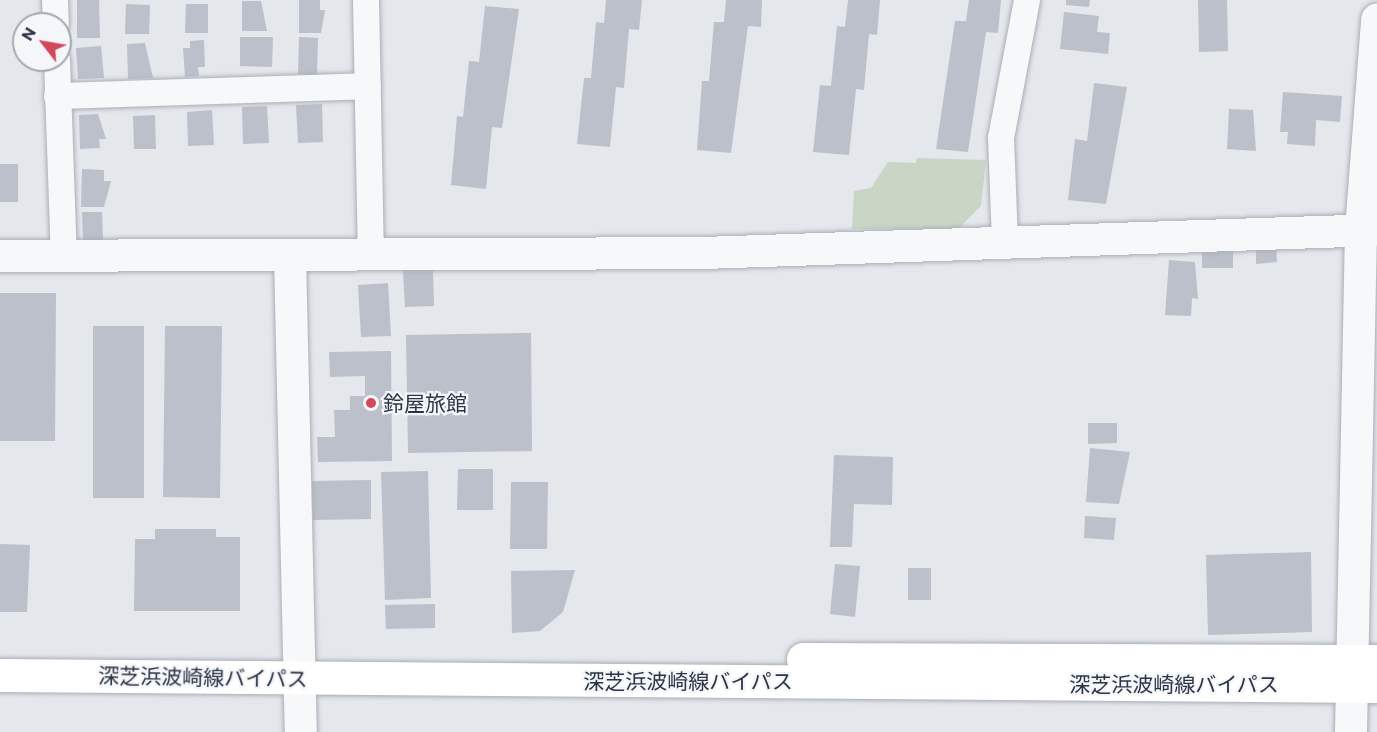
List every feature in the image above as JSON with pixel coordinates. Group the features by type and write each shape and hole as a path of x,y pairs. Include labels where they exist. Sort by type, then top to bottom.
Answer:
{"main road":[{"name":"深芝浜波崎線バイパス","path":"0,653 297,667"},
{"name":"深芝浜波崎線バイパス","path":"0,675 297,667 1365,673"}],"street":[{"path":"366,0 372,251"},
{"path":"1005,242 1001,138 1027,0"},
{"path":"1352,732 1365,673 1369,230 1377,21"},
{"path":"57,72 64,258"},
{"path":"57,96 368,86"},
{"path":"0,256 64,258 290,256 372,251 703,252 1369,230"},
{"path":"290,256 297,667 301,732"}],"green space":[{"path":"917,158 986,160 981,206 958,229 852,229 854,191 871,188 888,162 916,163"}],"building":[{"path":"77,0 99,0 100,38 77,38"},
{"path":"299,0 320,0 320,10 325,10 321,33 299,33"},
{"path":"606,0 642,0 639,30 629,29 624,88 616,87 610,147 577,144 584,78 591,78 596,22 604,23"},
{"path":"726,0 762,0 761,27 748,26 731,153 697,150 702,81 709,81 714,22 724,22"},
{"path":"848,0 880,0 877,35 869,34 864,90 856,89 849,155 813,152 820,85 831,86 837,26 845,27"},
{"path":"969,0 1001,0 998,33 986,32 968,152 936,149 955,21 966,21"},
{"path":"1066,0 1090,0 1089,7 1066,5"},
{"path":"1198,0 1227,0 1228,51 1199,52"},
{"path":"242,1 261,1 267,31 242,31"},
{"path":"126,4 150,5 149,34 125,34"},
{"path":"186,4 208,4 208,33 185,33"},
{"path":"485,6 519,9 502,128 492,127 486,189 451,185 457,116 463,117 469,61 479,62"},
{"path":"1064,12 1099,16 1097,32 1110,33 1108,54 1060,49"},
{"path":"240,37 273,37 272,67 240,66"},
{"path":"299,37 318,38 317,75 298,74"},
{"path":"204,40 205,67 198,67 199,76 185,77 183,48 190,48 190,41"},
{"path":"145,43 153,78 128,79 127,44"},
{"path":"101,46 104,78 78,79 76,48"},
{"path":"1094,83 1127,87 1106,204 1068,200 1075,139 1087,141"},
{"path":"1283,92 1342,96 1340,122 1316,120 1315,146 1287,144 1288,132 1280,132"},
{"path":"322,104 323,142 298,143 296,105"},
{"path":"267,106 269,143 243,144 242,107"},
{"path":"1229,109 1253,110 1256,151 1227,149"},
{"path":"212,110 214,145 188,146 187,112"},
{"path":"98,114 106,139 99,139 100,148 80,149 79,115"},
{"path":"155,115 156,149 134,149 133,116"},
{"path":"0,164 18,164 18,202 0,202"},
{"path":"82,169 104,170 104,181 111,181 104,207 81,207"},
{"path":"82,212 102,212 103,241 83,241"},
{"path":"1276,245 1277,262 1256,264 1256,247"},
{"path":"1202,247 1233,247 1233,268 1202,268"},
{"path":"1169,260 1195,262 1198,299 1192,298 1191,316 1165,315"},
{"path":"433,268 434,306 405,307 403,270"},
{"path":"388,283 391,336 361,337 358,285"},
{"path":"0,293 56,293 55,441 0,441"},
{"path":"93,326 144,326 144,498 93,498"},
{"path":"165,326 222,326 220,498 163,497"},
{"path":"531,333 532,451 408,453 406,335"},
{"name":"鈴屋旅館","path":"391,351 392,461 318,462 317,437 335,437 334,410 350,410 350,396 365,396 365,376 330,377 329,352"},
{"path":"1088,423 1117,423 1117,443 1088,444"},
{"path":"1090,448 1130,452 1119,504 1086,502"},
{"path":"834,455 893,457 892,505 854,504 852,547 830,547"},
{"path":"458,469 493,469 493,510 457,510"},
{"path":"428,471 431,598 385,600 381,472"},
{"path":"371,480 371,519 313,520 312,481"},
{"path":"511,482 548,482 547,549 510,549"},
{"path":"1085,516 1116,518 1114,540 1084,538"},
{"path":"155,529 216,529 216,537 240,537 240,611 134,611 135,539 155,539"},
{"path":"0,544 30,545 27,612 0,612"},
{"path":"1311,552 1312,632 1208,635 1206,555"},
{"path":"835,564 860,566 855,617 830,614"},
{"path":"908,568 931,568 931,600 908,600"},
{"path":"575,570 563,612 540,631 512,633 511,571"},
{"path":"435,604 435,628 386,629 385,605"}],"place":[{"name":"鈴屋旅館","path":"371,403"}]}
